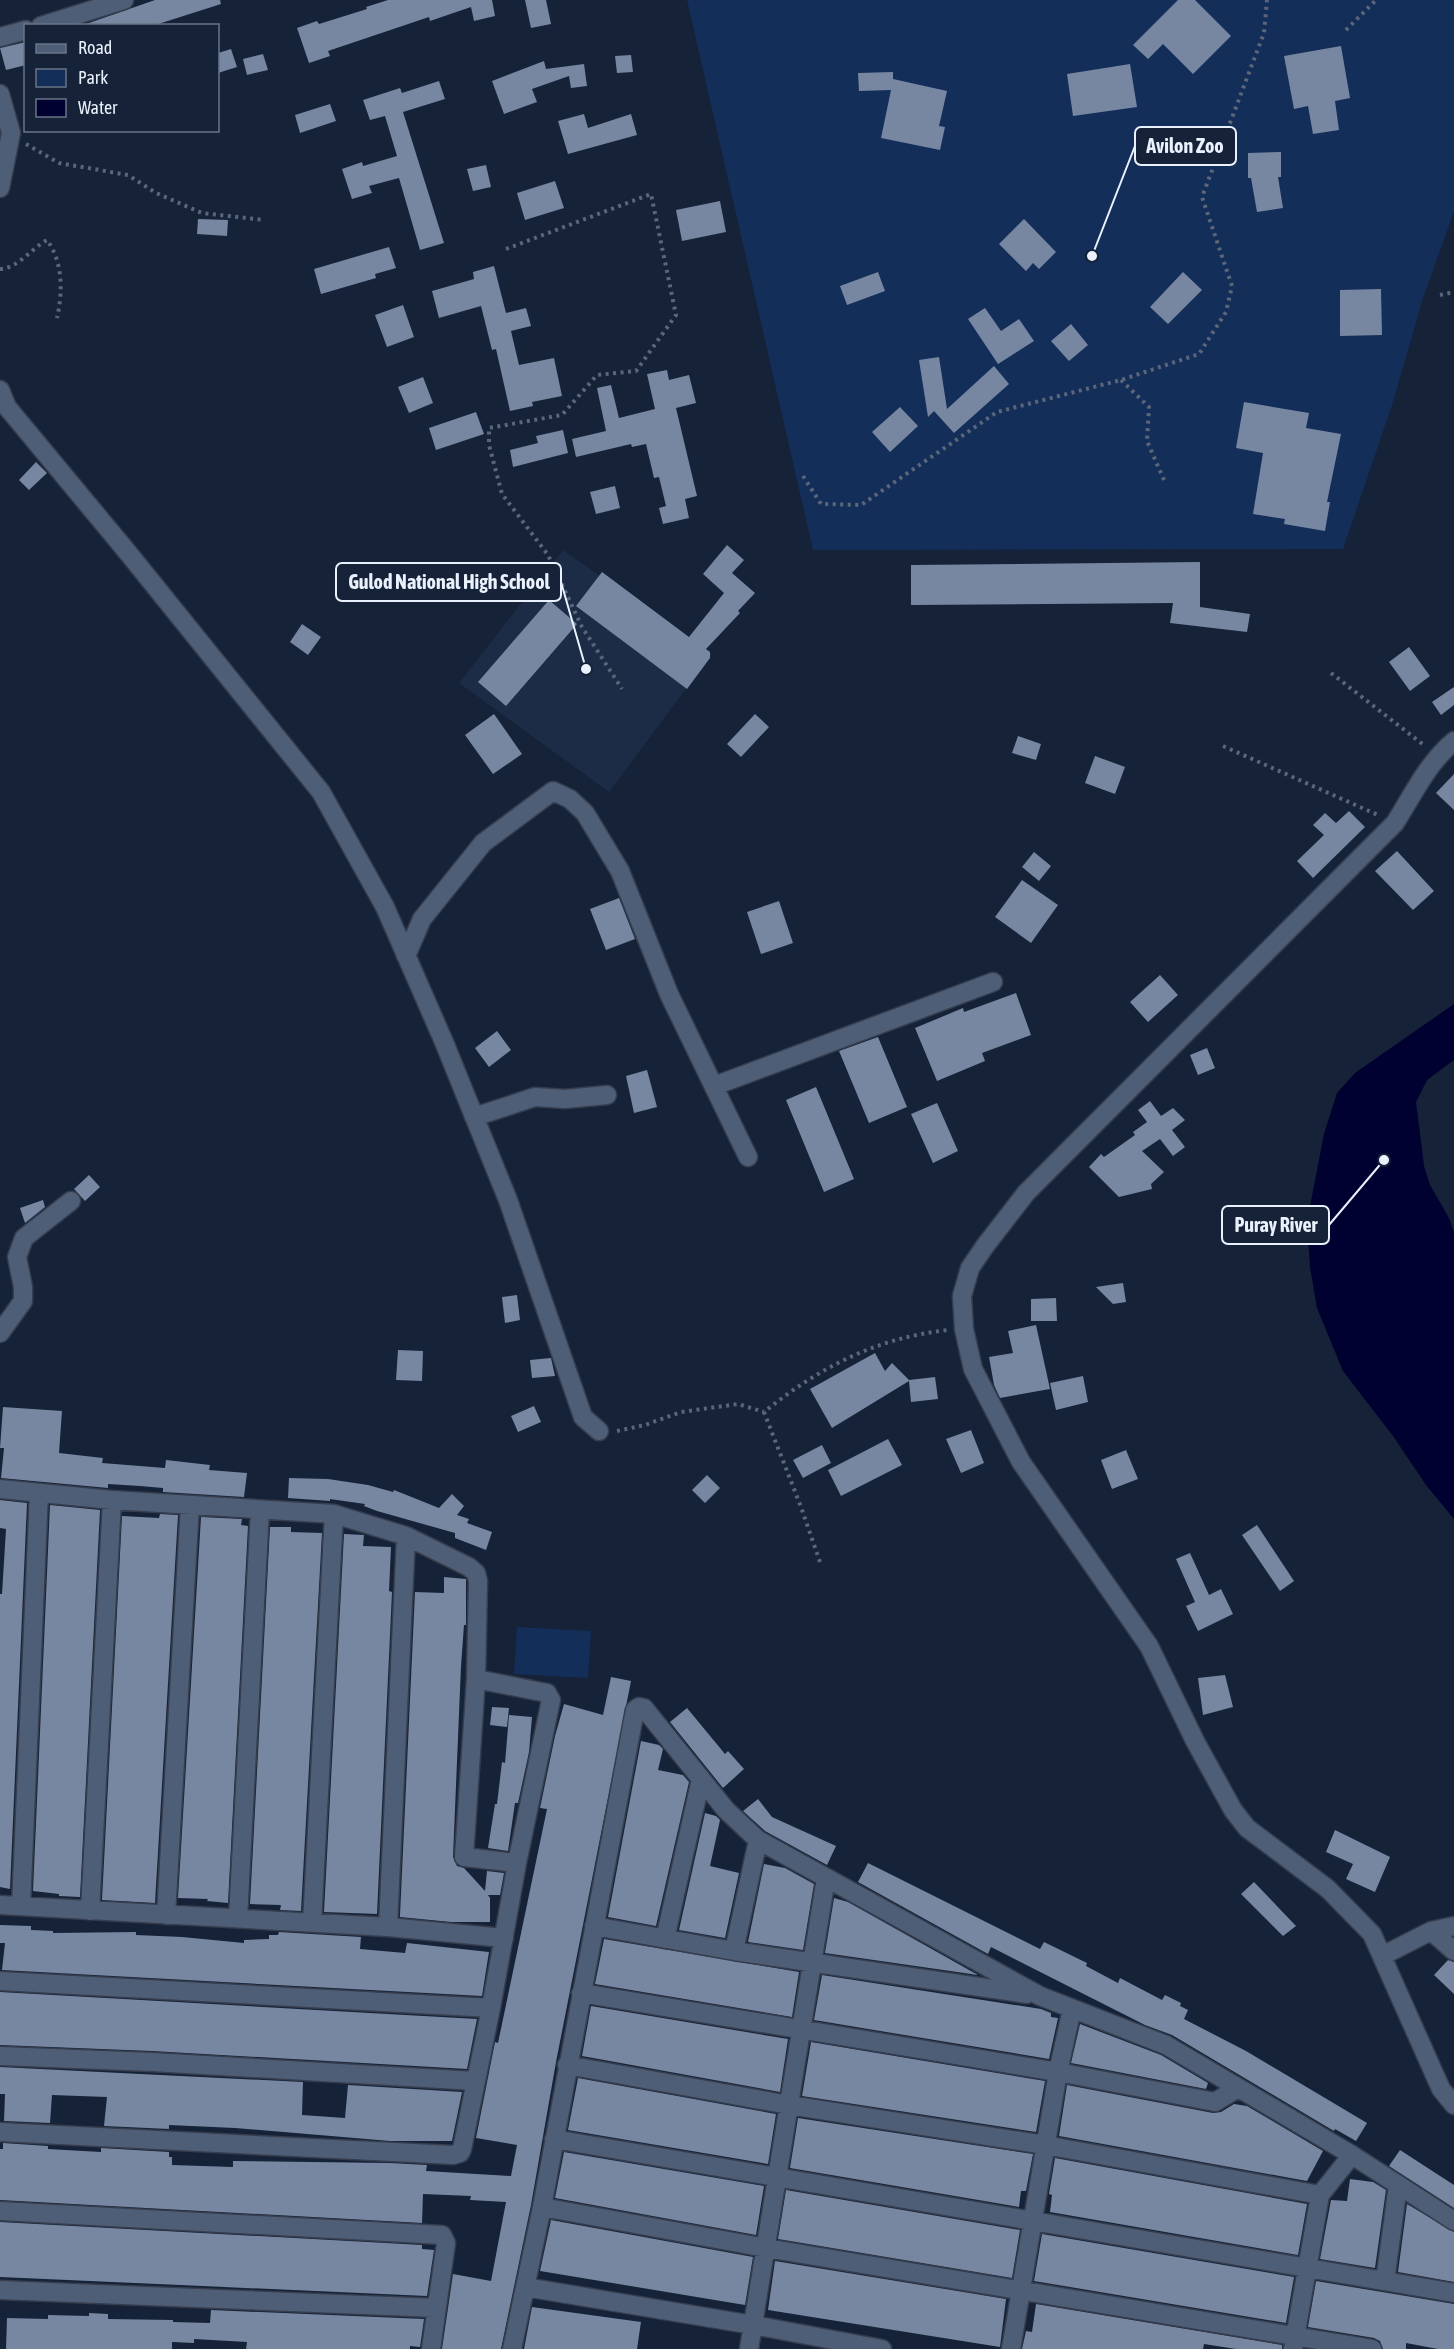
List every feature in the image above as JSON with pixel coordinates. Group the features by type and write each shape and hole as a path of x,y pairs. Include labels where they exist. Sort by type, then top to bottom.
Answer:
{"street":[{"path":"45,24 81,7 124,0"},
{"path":"0,37 24,31"},
{"path":"0,94 11,133 0,188"},
{"path":"0,390 7,407 321,792 385,907 508,1200 583,1417 599,1431"},
{"path":"1454,741 1437,755 1422,775 1395,823 1026,1193 970,1268 962,1296 964,1329 973,1369 1021,1462 1149,1646 1200,1750 1233,1810 1247,1828 1328,1889 1372,1934 1441,2089 1454,2105"},
{"path":"406,956 422,919 483,843 553,791 570,799 585,813 620,871 669,994 748,1157"},
{"path":"714,1086 993,982"},
{"path":"474,1117 535,1097 565,1099 607,1095"},
{"path":"0,1333 23,1301 23,1287 17,1257 24,1239 71,1201"},
{"path":"0,1489 112,1500 334,1514 406,1536 469,1567 476,1573 478,1581 476,1679 464,1857 517,1863"},
{"path":"21,1906 39,1493"},
{"path":"90,1911 112,1500"},
{"path":"166,1914 190,1505"},
{"path":"238,1918 260,1510"},
{"path":"312,1923 334,1514"},
{"path":"388,1927 406,1536"},
{"path":"0,2132 453,2155 460,2153 491,2008 550,1696 547,1693 476,1679"},
{"path":"512,2349 542,2207 636,1708 644,1708 726,1810 758,1840 1040,1996 1166,2045 1352,2155 1454,2221"},
{"path":"665,1939 701,1779"},
{"path":"734,1951 758,1840"},
{"path":"749,2349 826,1878"},
{"path":"0,1905 388,1927 504,1938"},
{"path":"594,1926 734,1951 1040,1996"},
{"path":"1382,1956 1431,1932 1454,1926"},
{"path":"1431,1932 1454,1951"},
{"path":"0,1981 491,2008"},
{"path":"581,1993 1058,2072 1215,2102 1238,2088"},
{"path":"1011,2349 1058,2072 1072,2009"},
{"path":"0,2056 164,2062 475,2081"},
{"path":"567,2065 789,2105 1045,2145 1320,2195"},
{"path":"554,2139 1454,2293"},
{"path":"1294,2343 1320,2195 1352,2155"},
{"path":"1385,2281 1398,2185"},
{"path":"542,2207 766,2248 1021,2289 1294,2343 1372,2349"},
{"path":"0,2211 442,2235 446,2243 431,2349"},
{"path":"525,2287 882,2349"},
{"path":"0,2290 437,2308"}],"path":[{"path":"803,476 820,504 861,505 997,412 1121,380 1199,354 1226,312 1232,286 1202,197 1264,33 1267,0"},
{"path":"1346,30 1376,0"},
{"path":"11,133 59,163 128,175 156,194 202,213 264,220"},
{"path":"506,249 651,194 676,315 636,371 597,375 562,415 489,428 489,445 502,494 548,555 582,627 622,689"},
{"path":"0,269 8,269 36,245 47,240 53,248 61,282 62,297 57,318"},
{"path":"1440,295 1454,292"},
{"path":"1121,380 1149,407 1147,441 1164,480"},
{"path":"1331,673 1437,755"},
{"path":"1223,746 1395,823"},
{"path":"764,1412 794,1388 850,1355 919,1333 964,1329"},
{"path":"599,1431 620,1431 681,1412 738,1404 764,1412"},
{"path":"764,1412 820,1562"}],"shaded area":[{"path":"563,550 712,654 609,792 459,683"}],"green space":[{"path":"687,0 1454,0 1454,211 1422,301 1393,402 1343,549 813,550"},
{"path":"517,1627 591,1631 588,1678 514,1674"}],"water":[{"path":"1454,1004 1454,1060 1427,1080 1416,1102 1424,1166 1430,1185 1449,1218 1454,1232 1454,1519 1426,1485 1393,1436 1343,1371 1317,1308 1310,1267 1307,1222 1324,1134 1337,1093 1355,1073"}],"building":[{"path":"155,0 220,0 221,4 158,24 86,24"},
{"path":"388,0 492,0 495,16 474,21 471,7 430,21 429,17 328,51 330,56 309,63 297,28 317,21 319,24"},
{"path":"525,0 546,0 551,24 531,28"},
{"path":"1178,0 1195,0 1231,36 1193,74 1163,44 1148,59 1133,45"},
{"path":"24,42 24,66 6,70 0,48"},
{"path":"1341,46 1350,98 1335,101 1339,130 1313,134 1308,106 1294,109 1284,56"},
{"path":"231,49 237,67 219,73 219,53"},
{"path":"263,54 268,70 247,75 243,59"},
{"path":"631,55 633,72 617,73 615,56"},
{"path":"544,61 546,69 584,64 587,86 571,88 569,76 532,89 537,102 504,114 492,81"},
{"path":"1130,64 1137,107 1073,116 1067,74"},
{"path":"893,72 893,79 947,91 939,126 945,127 940,150 881,138 891,90 859,91 858,73"},
{"path":"439,81 445,99 403,112 444,243 420,250 399,178 369,186 372,193 352,199 342,169 362,162 363,166 397,156 385,116 370,120 363,100 400,88 402,93"},
{"path":"330,104 336,121 300,133 295,115"},
{"path":"584,114 588,128 631,114 637,135 568,154 558,121"},
{"path":"1281,152 1281,177 1278,177 1283,208 1257,212 1251,178 1248,178 1248,153"},
{"path":"486,165 491,187 473,191 467,169"},
{"path":"555,181 564,208 525,220 517,193"},
{"path":"720,201 726,232 682,241 676,210"},
{"path":"198,219 228,220 227,236 197,234"},
{"path":"1024,219 1056,252 1039,269 1033,263 1026,271 999,244"},
{"path":"389,247 396,268 375,274 376,278 321,294 314,269"},
{"path":"494,266 506,313 526,308 531,326 511,331 519,365 554,358 562,396 532,402 533,406 510,411 496,349 492,350 481,306 439,318 432,291 474,279 473,272"},
{"path":"878,272 885,291 847,305 840,286"},
{"path":"1183,272 1202,290 1168,324 1150,307"},
{"path":"1381,289 1382,335 1340,336 1340,290"},
{"path":"403,305 414,337 387,347 375,315"},
{"path":"985,308 1001,331 1019,319 1034,341 998,364 968,319"},
{"path":"1071,324 1088,345 1069,361 1051,341"},
{"path":"939,357 947,409 994,366 1009,384 954,433 934,411 928,417 919,360"},
{"path":"667,370 669,380 689,375 696,403 676,408 697,496 685,499 689,518 663,524 659,508 666,506 659,477 654,478 646,444 632,447 631,444 576,457 572,439 606,431 597,388 611,385 619,418 655,409 647,374"},
{"path":"423,377 433,403 409,413 398,387"},
{"path":"1244,402 1309,413 1306,428 1341,434 1327,502 1330,502 1325,531 1284,524 1285,519 1253,514 1263,453 1236,448"},
{"path":"900,407 918,426 890,452 872,432"},
{"path":"476,412 484,434 436,450 429,428"},
{"path":"563,430 568,453 513,467 510,450 538,443 536,436"},
{"path":"36,462 47,473 29,490 19,480"},
{"path":"615,486 620,508 596,514 590,492"},
{"path":"727,545 744,560 732,573 755,593 738,611 740,613 706,649 710,652 710,658 687,689 576,606 602,572 689,637 724,593 703,574"},
{"path":"1200,562 1200,607 1250,614 1247,632 1170,623 1173,603 911,605 911,565"},
{"path":"549,600 577,624 506,706 478,682"},
{"path":"302,624 321,637 308,655 290,642"},
{"path":"1409,647 1430,676 1410,691 1389,662"},
{"path":"1454,687 1454,705 1441,715 1432,702"},
{"path":"494,714 522,754 493,774 465,735"},
{"path":"755,714 769,727 741,757 727,744"},
{"path":"1018,736 1041,744 1036,760 1012,753"},
{"path":"1095,756 1125,767 1115,794 1085,783"},
{"path":"1454,774 1454,810 1436,793"},
{"path":"1349,811 1365,827 1313,878 1297,861 1324,835 1313,825 1325,813 1336,823"},
{"path":"1397,851 1434,891 1413,910 1375,871"},
{"path":"1034,852 1051,866 1039,881 1022,867"},
{"path":"1022,880 1058,905 1031,943 995,917"},
{"path":"619,898 635,939 606,950 590,909"},
{"path":"779,901 793,943 761,954 747,912"},
{"path":"1160,975 1178,995 1148,1022 1130,1002"},
{"path":"1016,993 1031,1035 982,1053 985,1061 937,1081 915,1028 963,1008 964,1012"},
{"path":"497,1031 511,1050 489,1067 475,1048"},
{"path":"878,1037 907,1107 869,1123 839,1051"},
{"path":"1207,1048 1215,1068 1198,1075 1190,1055"},
{"path":"647,1070 657,1107 634,1113 626,1076"},
{"path":"816,1087 854,1179 824,1192 786,1100"},
{"path":"1150,1101 1161,1116 1173,1108 1185,1120 1172,1130 1185,1147 1173,1156 1160,1139 1142,1151 1164,1172 1151,1184 1152,1189 1119,1197 1089,1167 1101,1154 1104,1157 1135,1135 1133,1132 1147,1122 1138,1110"},
{"path":"937,1103 958,1151 933,1163 911,1114"},
{"path":"89,1175 100,1187 85,1201 74,1189"},
{"path":"43,1200 45,1207 25,1223 20,1208"},
{"path":"1123,1283 1126,1302 1113,1304 1096,1287"},
{"path":"517,1295 520,1320 505,1323 502,1297"},
{"path":"1056,1298 1057,1321 1031,1321 1031,1299"},
{"path":"1036,1325 1050,1389 1000,1398 994,1385 989,1357 1013,1353 1008,1331"},
{"path":"398,1350 423,1351 422,1381 396,1380"},
{"path":"875,1353 885,1371 892,1363 909,1380 935,1377 938,1399 911,1402 909,1381 832,1428 810,1389"},
{"path":"551,1358 555,1376 532,1378 530,1360"},
{"path":"1083,1376 1088,1402 1056,1410 1050,1383"},
{"path":"534,1406 541,1422 518,1432 511,1416"},
{"path":"3,1407 62,1411 59,1453 103,1458 102,1463 165,1468 166,1460 210,1465 209,1470 247,1473 244,1497 163,1492 163,1488 140,1486 108,1484 108,1488 1,1478 4,1448 0,1448"},
{"path":"971,1430 984,1463 961,1473 946,1439"},
{"path":"888,1439 902,1465 841,1496 828,1470"},
{"path":"822,1445 831,1463 803,1478 793,1460"},
{"path":"1126,1450 1138,1479 1112,1489 1101,1460"},
{"path":"707,1475 720,1488 705,1503 692,1490"},
{"path":"289,1478 328,1479 368,1485 393,1492 394,1490 439,1508 452,1494 464,1506 457,1515 469,1519 467,1523 492,1532 486,1550 455,1538 455,1533 377,1511 364,1506 365,1504 330,1499 330,1501 288,1498"},
{"path":"0,1500 27,1503 10,1889 0,1887 0,1594 2,1594 6,1529 0,1528"},
{"path":"50,1505 100,1510 80,1897 33,1891"},
{"path":"160,1514 178,1515 155,1903 102,1900 122,1516 159,1518"},
{"path":"201,1517 242,1519 241,1525 248,1526 228,1903 207,1901 208,1899 178,1898"},
{"path":"1257,1525 1294,1581 1280,1591 1242,1535"},
{"path":"270,1527 291,1527 291,1532 322,1533 301,1911 280,1910 281,1905 250,1904"},
{"path":"344,1534 364,1535 363,1546 391,1547 389,1591 392,1592 377,1914 324,1912"},
{"path":"1190,1553 1209,1595 1221,1589 1233,1614 1198,1631 1186,1606 1195,1602 1176,1559"},
{"path":"444,1577 466,1579 466,1625 464,1625 461,1666 453,1857 457,1866 464,1868 485,1891 487,1871 504,1873 500,1895 488,1895 490,1922 451,1922 400,1917 415,1592 444,1593"},
{"path":"1225,1675 1233,1707 1203,1715 1198,1678"},
{"path":"611,1677 631,1681 556,2062 531,2205 501,2349 442,2349 453,2274 491,2281 506,2202 470,2200 471,2196 423,2194 422,2223 0,2200 0,2149 3,2149 3,2143 48,2146 48,2149 101,2152 101,2148 169,2152 172,2165 233,2167 233,2161 389,2163 427,2165 426,2171 511,2176 517,2145 476,2138 547,1809 540,1808 564,1704 603,1715"},
{"path":"492,1707 509,1708 507,1727 490,1725"},
{"path":"687,1708 725,1754 728,1751 744,1769 723,1788 670,1722"},
{"path":"509,1715 532,1717 529,1752 518,1803 515,1803 508,1851 488,1848 495,1804 497,1804 502,1762 505,1763"},
{"path":"641,1741 659,1745 663,1749 658,1770 683,1775 689,1782 656,1926 608,1917"},
{"path":"758,1799 772,1817 836,1846 827,1865 765,1831 743,1811"},
{"path":"705,1813 716,1816 720,1820 710,1866 739,1873 725,1938 679,1930"},
{"path":"1335,1830 1390,1857 1375,1892 1346,1879 1353,1864 1326,1852"},
{"path":"868,1863 1040,1949 1044,1942 1087,1963 1086,1966 1118,1983 1120,1978 1162,2000 1165,1995 1181,2003 1180,2006 1188,2010 1184,2019 1246,2051 1367,2123 1356,2141 1335,2129 1334,2131 1172,2035 1145,2025 991,1947 988,1954 858,1882"},
{"path":"764,1864 785,1868 814,1884 803,1950 748,1942"},
{"path":"1254,1882 1296,1926 1283,1936 1241,1894"},
{"path":"834,1898 848,1902 978,1975 825,1953"},
{"path":"0,1925 31,1926 31,1930 53,1931 53,1933 136,1932 136,1935 244,1943 244,1940 269,1939 269,1935 278,1935 279,1932 361,1937 360,1949 405,1953 407,1943 489,1952 482,1996 2,1970 5,1943 0,1943"},
{"path":"604,1939 799,1972 792,2017 595,1984"},
{"path":"1448,1960 1454,1962 1454,1994 1434,1975"},
{"path":"822,1975 1041,2009 1051,2013 1051,2017 1058,2018 1049,2059 814,2020"},
{"path":"0,1992 477,2019 467,2069 152,2051 0,2045"},
{"path":"591,2006 788,2039 780,2092 582,2056"},
{"path":"1080,2024 1161,2055 1208,2083 1206,2089 1071,2063"},
{"path":"811,2042 1045,2081 1036,2132 802,2096"},
{"path":"0,2067 303,2082 302,2115 345,2118 348,2085 462,2092 452,2141 390,2141 169,2125 169,2129 104,2126 107,2097 52,2095 50,2123 4,2121 5,2094 0,2094"},
{"path":"578,2078 776,2114 768,2164 568,2130"},
{"path":"1067,2085 1213,2113 1221,2112 1234,2104 1247,2106 1323,2151 1307,2181 1059,2136"},
{"path":"798,2118 1033,2154 1026,2191 1021,2191 1019,2207 790,2168"},
{"path":"1400,2150 1454,2185 1454,2208 1389,2166"},
{"path":"564,2152 764,2186 756,2235 555,2198"},
{"path":"1055,2158 1307,2204 1298,2255 1050,2212 1052,2195 1049,2194"},
{"path":"1350,2179 1373,2182 1386,2190 1375,2268 1320,2259 1331,2200 1347,2201"},
{"path":"786,2190 1020,2230 1012,2278 778,2239"},
{"path":"1407,2204 1454,2232 1454,2282 1398,2272"},
{"path":"551,2220 753,2257 745,2305 540,2271"},
{"path":"0,2222 422,2245 422,2249 434,2250 427,2296 0,2277"},
{"path":"1042,2234 1294,2277 1286,2323 1034,2281"},
{"path":"775,2261 1006,2299 1000,2347 768,2310"},
{"path":"1316,2281 1454,2304 1454,2349 1438,2349 1406,2343 1406,2349 1383,2349 1380,2341 1374,2338 1308,2327"},
{"path":"1036,2304 1282,2345 1282,2349 1236,2349 1204,2344 1203,2349 1022,2349 1026,2331 1032,2332"},
{"path":"532,2307 641,2322 637,2349 524,2349"},
{"path":"211,2310 424,2319 420,2347 410,2346 410,2349 246,2349 247,2342 194,2339 194,2343 172,2342 172,2349 6,2349 7,2318 48,2319 48,2315 89,2316 89,2313 108,2314 108,2319 210,2323"}],"place":[{"name":"Avilon Zoo","path":"1092,256"},
{"name":"Gulod National High School","path":"586,669"},
{"name":"Puray River","path":"1384,1160"}]}
